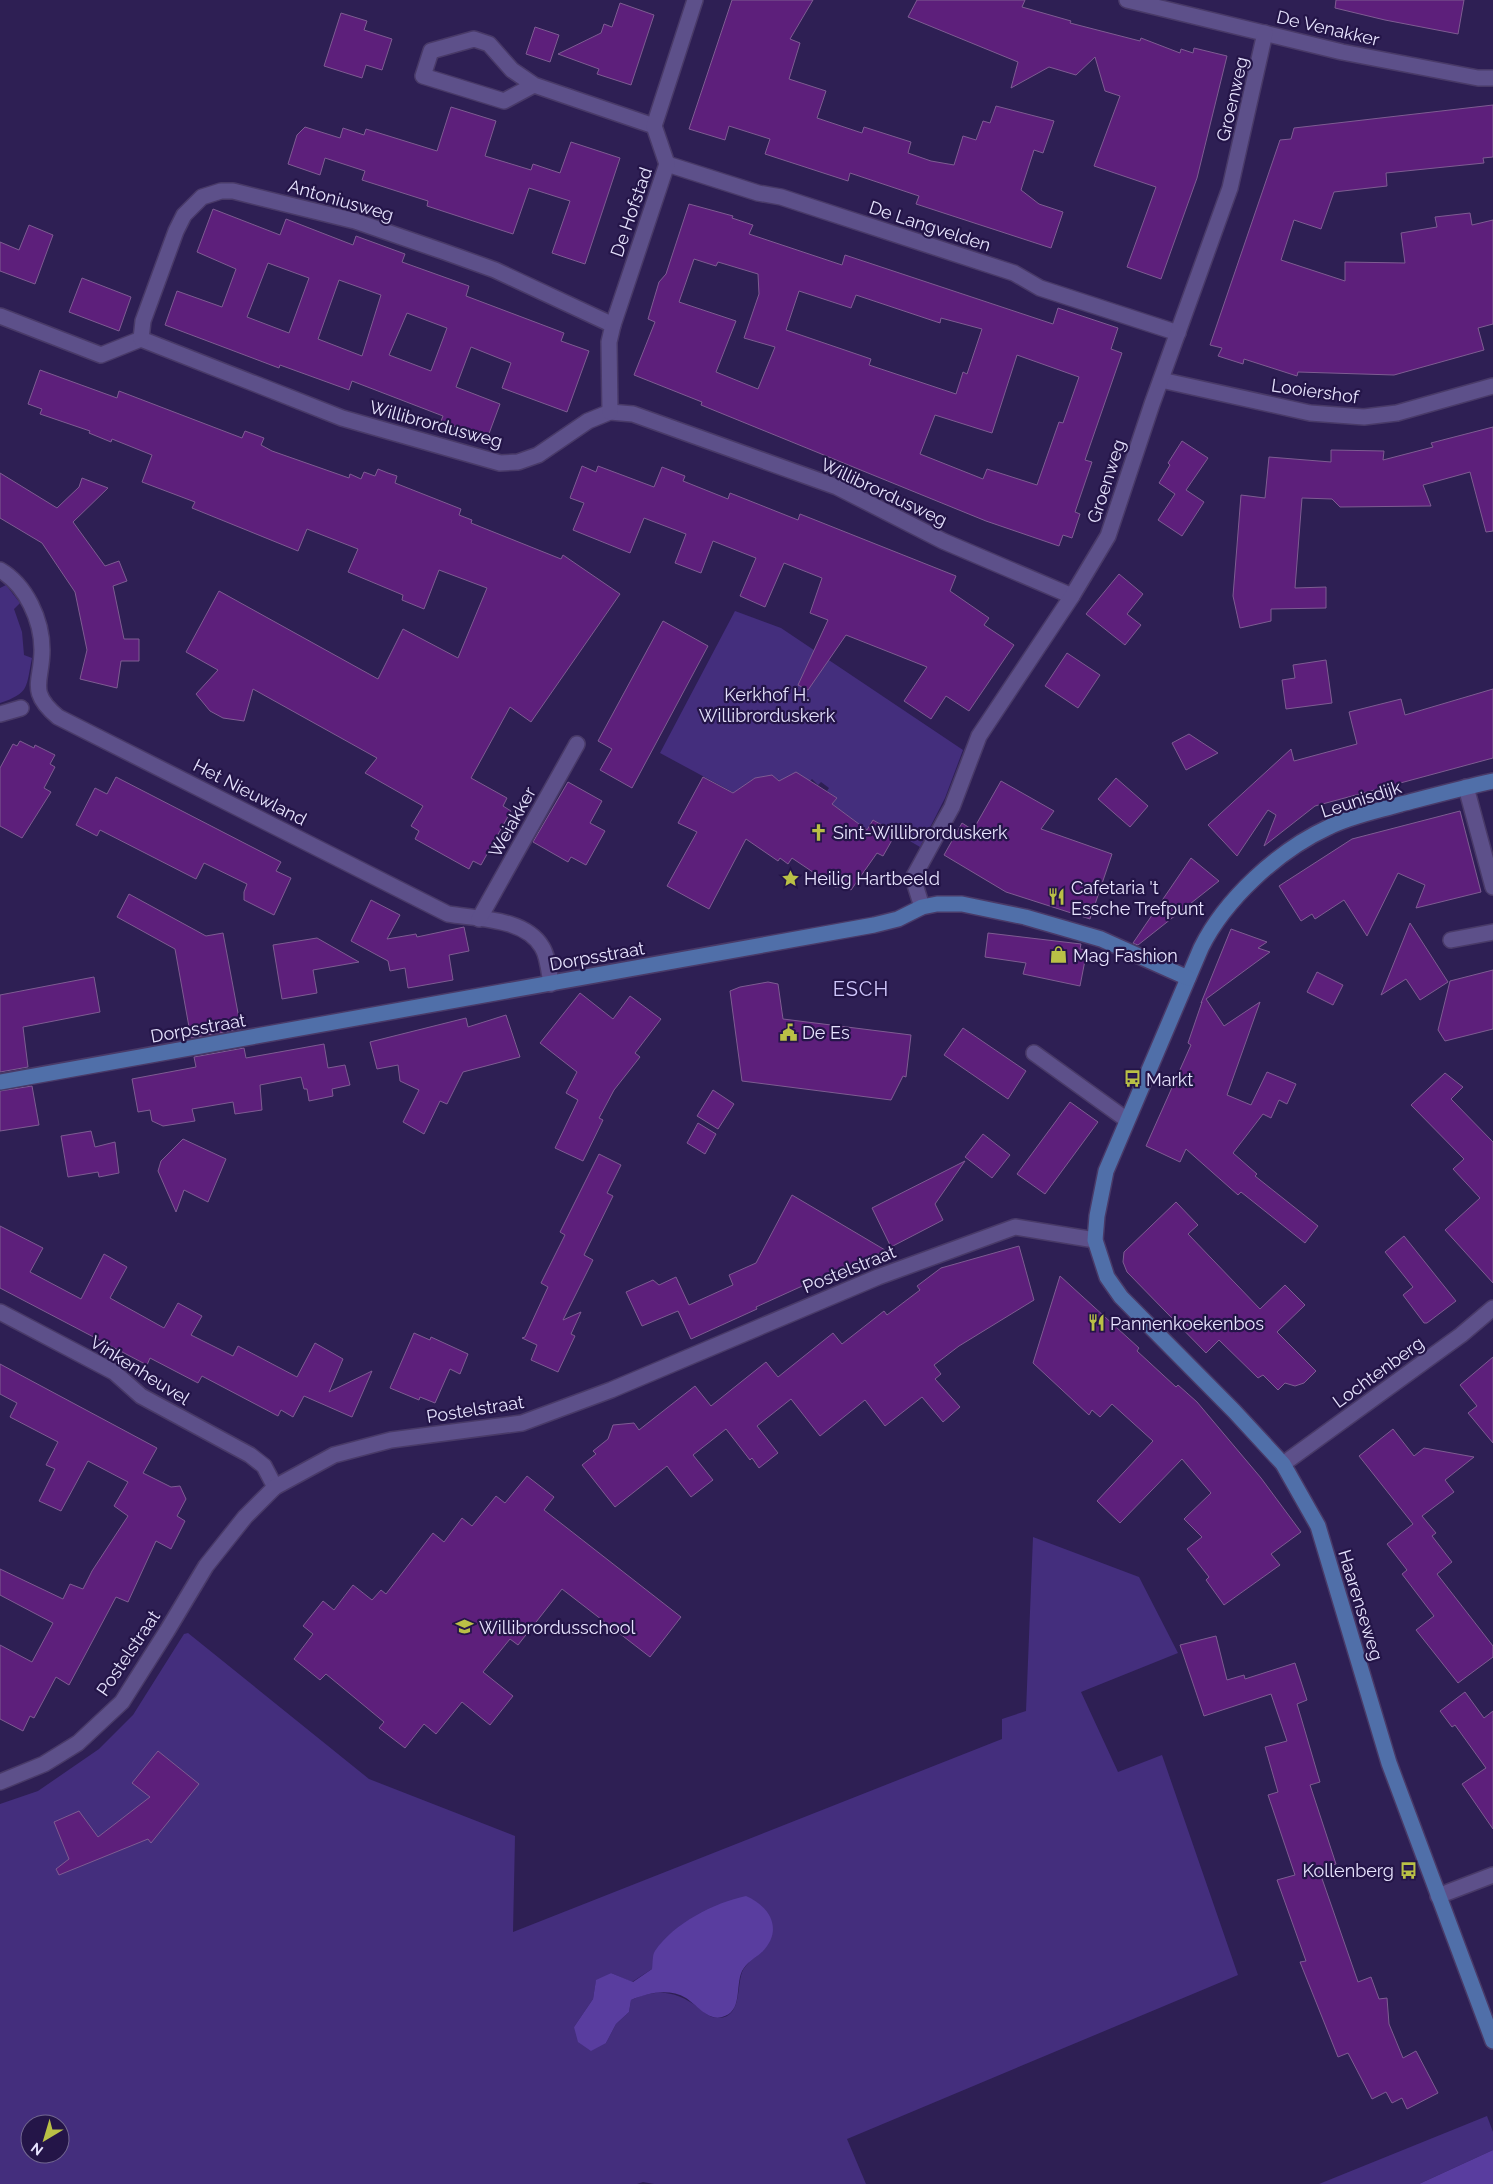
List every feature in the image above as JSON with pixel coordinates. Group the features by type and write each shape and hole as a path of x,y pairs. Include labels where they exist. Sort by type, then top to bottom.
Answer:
{"street":[{"path":"534,85 504,101 423,76 431,51 474,39 489,44 512,70 534,85 654,126 695,0"},
{"name":"De Venakker","path":"1127,0 1342,52 1478,78 1493,78"},
{"name":"Groenweg","path":"922,907 913,878 952,807 979,736 1072,596 1108,536 1161,380 1230,188 1265,33"},
{"name":"De Hofstad","path":"610,412 609,342 667,164 654,126"},
{"name":"De Langvelden","path":"667,164 758,193 781,197 1014,273 1040,288 1178,333"},
{"name":"Antoniusweg","path":"141,339 142,321 184,215 202,197 220,191 233,191 355,221 494,270 613,325"},
{"path":"2,317 101,355 141,339"},
{"name":"Willibrordusweg","path":"141,339 342,418 500,463 518,462 538,455 588,421 610,412 633,414 837,487 943,541 1072,596"},
{"name":"Looiershof","path":"1161,380 1310,413 1364,417 1397,413 1493,386"},
{"name":"Het Nieuwland","path":"0,570 6,573 25,595 38,621 42,650 38,678 39,694 47,708 58,717 448,914 514,924 531,933 543,948 552,984"},
{"path":"0,714 21,708"},
{"name":"Weiakker","path":"479,919 577,744"},
{"name":"Leunisdijk","path":"1127,1120 1210,931 1221,914 1251,882 1282,855 1328,827 1364,814 1493,781"},
{"path":"1466,787 1493,888"},
{"name":"Dorpsstraat","path":"0,1082 874,925 898,919 922,907 937,904 962,904 1025,916 1101,939 1188,978"},
{"path":"1451,940 1493,932"},
{"path":"1034,1054 1127,1120 1106,1171 1097,1216 1095,1240"},
{"name":"Postelstraat","path":"0,1782 44,1764 78,1743 122,1702 206,1566 245,1517 275,1487 334,1455 391,1440 522,1424 611,1390 878,1277 1015,1227 1095,1240"},
{"name":"Haarenseweg","path":"1095,1240 1107,1277 1121,1297 1234,1411 1283,1464 1318,1526 1389,1763 1493,2041"},
{"name":"Lochtenberg","path":"1283,1464 1461,1335 1493,1308"},
{"name":"Vinkenheuvel","path":"0,1312 114,1372 141,1396 250,1455 264,1466 275,1487"},
{"path":"1438,1896 1493,1874"}],"green space":[{"path":"6,585 20,603 14,609 22,632 24,655 32,658 25,688 17,696 0,703 0,588"},
{"name":"Kerkhof H. Willibrorduskerk","path":"735,611 781,628 963,750 945,798 920,847 874,820 867,830 832,804 837,798 827,791 829,788 821,782 818,785 812,779 810,781 790,775 786,779 785,784 774,777 772,780 758,777 748,784 743,793 736,794 660,753"},
{"path":"1033,1537 1139,1577 1178,1653 1081,1692 1118,1772 1162,1755 1238,1975 847,2139 866,2184 654,2184 643,2182 637,2184 0,2184 0,1804 38,1791 99,1749 133,1715 184,1634 188,1633 369,1779 515,1836 513,1932 1002,1739 1002,1719 1026,1711","holes":["762,1952 749,1963 741,1976 735,2006 727,2016 713,2017 682,1998 666,1993 658,1993 640,1996 631,2000 629,2012 616,2024 606,2043 574,2027 593,1999 596,1981 611,1973 632,1982 652,1969"]},
{"path":"1487,2116 1493,2132 1493,2150 1419,2184 1319,2184"}],"shaded area":[{"path":"746,1896 762,1906 768,1913 772,1920 772,1936 768,1945 742,1971 736,2004 729,2014 717,2018 712,2017 686,1998 673,1993 644,1995 631,2000 629,2012 616,2024 606,2043 591,2051 578,2042 574,2027 593,1999 596,1980 611,1973 633,1982 652,1969 655,1951 663,1941 684,1923 708,1909"},
{"path":"1493,2150 1493,2184 1419,2184"}],"building":[{"path":"732,0 813,0 790,39 800,43 789,79 826,91 817,118 862,133 864,127 911,142 908,153 931,161 954,165 963,136 976,140 983,121 990,123 996,106 1054,121 1043,153 1034,150 1021,190 1039,204 1063,212 1051,248 916,204 919,196 850,173 848,181 765,154 770,139 729,126 725,140 689,129"},
{"path":"917,0 1025,0 1022,7 1071,21 1070,23 1140,41 1141,38 1180,53 1181,49 1193,53 1194,48 1227,56 1197,178 1161,279 1127,267 1156,187 1094,166 1120,96 1105,91 1095,57 1076,75 1049,67 1011,88 1018,62 908,17"},
{"path":"1336,0 1464,0 1458,34 1335,8"},
{"path":"620,3 654,15 631,85 597,74 599,69 558,54 601,33 604,24 612,27"},
{"path":"341,13 367,21 364,30 392,39 382,70 366,65 362,78 324,66"},
{"path":"535,27 559,35 550,62 526,54"},
{"path":"1493,105 1493,157 1483,158 1484,163 1386,173 1387,186 1334,192 1321,229 1294,220 1281,260 1345,281 1345,262 1405,263 1401,233 1437,227 1435,217 1470,213 1472,225 1493,220 1493,324 1478,328 1484,350 1394,375 1298,372 1297,376 1244,359 1243,364 1218,356 1222,348 1210,345 1280,140 1291,139 1294,128"},
{"path":"451,107 496,121 485,156 531,170 533,164 560,173 571,142 620,158 585,264 552,253 570,201 529,188 513,234 427,206 428,201 362,180 365,171 325,158 320,175 288,164 297,135 305,127 340,138 343,128 364,135 366,129 437,151"},
{"path":"689,204 733,216 732,218 753,225 749,234 842,265 845,255 1053,324 1058,308 1118,328 1111,349 1122,353 1085,460 1092,462 1075,512 1080,514 1072,538 1063,535 1059,546 986,521 701,405 702,402 634,375 655,322 648,319 659,282 666,274","holes":["694,259 716,266 718,262 758,274 759,294 744,338 775,347 758,389 716,372 736,321 679,302","799,291 851,308 856,295 940,323 941,318 982,329 967,374 963,372 956,394 869,365 871,359 786,330","1017,355 1079,377 1063,423 1059,422 1037,485 987,469 983,479 920,454 935,415 992,433"]},
{"path":"213,209 280,235 286,219 353,245 356,236 405,254 402,262 469,286 466,296 564,333 561,341 589,351 567,412 502,388 511,363 471,347 456,387 500,404 487,439 441,421 443,416 352,381 349,390 280,365 279,368 165,325 177,291 222,307 236,269 197,252","holes":["268,263 309,278 289,333 247,317","339,280 381,295 362,356 318,339","407,313 447,328 431,371 389,355"]},
{"path":"29,225 53,235 35,284 0,271 0,242 19,250"},
{"path":"82,278 131,297 119,331 69,312"},
{"path":"40,370 117,398 119,391 242,438 245,431 264,438 261,445 272,451 349,478 350,474 361,479 364,472 375,476 378,469 397,476 395,483 461,509 459,515 472,520 471,523 561,559 563,555 620,594 531,722 510,707 471,778 507,798 503,806 511,811 481,865 473,861 469,869 415,839 419,831 411,826 423,806 365,773 377,758 253,689 244,721 223,718 210,711 196,694 218,670 186,652 219,591 378,679 403,629 458,658 487,588 439,570 424,609 402,600 403,595 348,572 358,549 307,529 298,551 192,508 195,502 142,482 152,455 112,439 111,442 89,433 90,431 40,414 42,409 28,404"},
{"path":"1493,427 1493,531 1486,532 1470,472 1423,485 1431,506 1340,507 1332,499 1302,498 1295,588 1326,587 1326,608 1271,609 1271,621 1240,628 1233,596 1241,495 1265,498 1269,457 1331,462 1331,450 1384,451 1383,460 1433,447 1431,443"},
{"path":"1182,441 1208,458 1186,490 1204,502 1182,536 1158,520 1175,494 1159,483 1170,465 1168,463"},
{"path":"582,466 596,472 598,466 654,487 662,467 685,476 683,481 728,499 730,493 798,520 800,514 956,576 950,591 989,618 984,625 1014,645 969,711 946,696 931,719 904,701 927,667 846,635 808,690 798,685 828,620 810,613 822,578 784,563 765,607 740,596 756,558 713,541 701,573 675,563 686,534 644,518 630,553 573,530 584,503 570,498"},
{"path":"0,473 57,508 79,487 82,478 108,488 73,522 105,566 119,561 127,581 113,586 124,639 139,639 139,661 121,661 117,688 80,679 87,650 75,592 42,543 0,518"},
{"path":"1119,574 1143,594 1127,614 1141,625 1125,645 1086,614"},
{"path":"663,621 708,646 632,788 600,770 612,749 598,741"},
{"path":"1067,653 1100,675 1078,708 1045,686"},
{"path":"1326,660 1332,703 1286,709 1282,680 1295,678 1293,665"},
{"path":"1493,689 1493,758 1315,806 1264,846 1276,815 1268,810 1237,856 1208,825 1291,749 1294,761 1357,744 1349,712 1401,699 1405,715"},
{"path":"1189,734 1218,753 1186,770 1172,743"},
{"path":"20,741 34,748 35,745 55,755 50,764 55,767 44,788 51,792 22,838 0,826 0,768 13,744 17,746"},
{"name":"Sint-Willibrorduskerk","path":"796,772 837,798 832,804 867,830 873,820 896,833 883,856 877,853 851,890 845,886 835,887 792,858 788,864 780,858 778,861 746,839 709,909 667,886 697,832 678,823 703,777 733,793 755,778 772,775 779,781"},
{"path":"116,777 281,862 276,871 291,878 274,915 244,900 247,884 204,863 196,879 100,830 97,836 76,825 95,788 107,794"},
{"path":"1116,778 1148,806 1130,827 1098,799"},
{"path":"1001,781 1054,811 1041,829 1112,854 1090,919 1006,892 944,855 962,823 973,830"},
{"path":"568,782 602,801 590,823 605,831 586,865 571,857 568,862 533,842"},
{"path":"1460,811 1481,892 1416,908 1425,885 1398,873 1367,936 1344,900 1315,919 1312,914 1301,921 1279,886 1352,839"},
{"path":"1191,858 1219,881 1138,945 1133,943"},
{"path":"129,894 206,936 223,933 241,1029 191,1038 175,949 117,917"},
{"path":"371,900 400,915 387,939 416,934 417,937 464,927 469,951 449,955 453,980 408,988 405,968 390,971 388,961 351,941"},
{"path":"1410,923 1448,982 1420,1000 1406,979 1381,995"},
{"path":"1231,929 1267,942 1258,948 1270,952 1206,999 1224,1026 1260,1002 1227,1095 1251,1105 1267,1072 1296,1084 1287,1104 1279,1100 1271,1118 1263,1114 1233,1153 1257,1174 1255,1176 1318,1226 1305,1243 1241,1192 1238,1195 1186,1149 1180,1162 1146,1146 1191,1045 1188,1043 1201,1003"},
{"path":"988,933 1081,944 1080,949 1087,950 1080,986 1023,974 1026,963 985,957"},
{"path":"317,938 359,962 313,970 317,993 282,999 273,945"},
{"path":"1493,970 1493,1029 1445,1041 1438,1030 1450,981"},
{"path":"1317,972 1343,985 1333,1005 1307,992"},
{"path":"94,977 100,1012 23,1027 28,1067 0,1072 0,995"},
{"path":"768,982 778,984 783,1019 911,1035 906,1077 903,1076 891,1100 742,1081 730,991 740,987"},
{"path":"580,993 613,1019 630,996 661,1019 635,1053 640,1057 614,1090 599,1118 603,1120 583,1161 555,1148 578,1100 566,1093 577,1072 540,1043"},
{"path":"506,1015 520,1057 463,1072 447,1104 440,1101 424,1134 403,1122 419,1090 400,1081 398,1065 377,1069 370,1042 466,1018 468,1027"},
{"path":"963,1028 1026,1071 1008,1099 944,1055"},
{"path":"324,1044 328,1068 345,1065 350,1085 332,1089 333,1096 309,1101 307,1089 304,1089 301,1077 260,1085 262,1110 235,1114 233,1102 192,1109 195,1121 163,1126 152,1121 150,1110 138,1112 132,1079 196,1067 194,1057 244,1048 246,1058"},
{"path":"1445,1073 1463,1087 1451,1099 1493,1142 1493,1283 1445,1230 1480,1198 1453,1169 1464,1159 1411,1105"},
{"path":"32,1086 39,1125 0,1131 0,1091"},
{"path":"713,1090 734,1104 718,1129 697,1116"},
{"path":"1070,1102 1098,1122 1045,1194 1017,1174"},
{"path":"698,1123 716,1134 705,1154 687,1143"},
{"path":"91,1131 95,1147 115,1142 119,1173 99,1177 98,1172 68,1177 61,1136"},
{"path":"983,1134 1010,1155 992,1178 965,1157"},
{"path":"183,1139 226,1159 208,1202 184,1190 176,1212 158,1171 161,1161"},
{"path":"599,1154 621,1165 607,1193 613,1196 584,1255 593,1260 563,1320 581,1312 571,1334 575,1336 558,1372 531,1360 537,1345 522,1338 525,1337 548,1287 541,1283 565,1235 560,1232"},
{"path":"965,1161 935,1204 943,1220 891,1247 872,1208"},
{"path":"792,1195 885,1250 855,1266 853,1263 691,1339 678,1311 642,1326 626,1292 653,1280 659,1285 676,1277 689,1305 733,1285 729,1275 756,1263"},
{"path":"1176,1202 1198,1225 1188,1234 1260,1309 1285,1285 1305,1305 1277,1332 1316,1371 1304,1383 1295,1386 1285,1383 1278,1390 1263,1375 1258,1378 1219,1340 1206,1353 1127,1272 1123,1262 1124,1252"},
{"path":"0,1226 43,1248 30,1272 81,1299 104,1254 127,1267 110,1298 164,1328 178,1303 202,1316 191,1335 233,1356 238,1346 297,1377 315,1343 343,1359 329,1392 372,1371 352,1417 304,1396 293,1417 281,1410 278,1416 202,1376 198,1383 150,1358 147,1365 0,1288"},
{"path":"1404,1236 1456,1301 1427,1323 1424,1323 1403,1295 1413,1287 1385,1252"},
{"path":"1019,1246 1034,1300 959,1346 934,1365 941,1374 935,1379 960,1407 943,1422 922,1397 885,1426 865,1400 820,1436 791,1399 757,1426 778,1453 759,1468 752,1458 750,1460 726,1429 693,1455 713,1480 691,1497 667,1466 615,1507 582,1465 596,1454 593,1451 608,1439 613,1425 634,1423 639,1430 695,1386 711,1406 766,1362 778,1377 833,1333 842,1344 884,1311 887,1315 920,1290 917,1286 941,1268"},
{"path":"1060,1276 1139,1348 1137,1351 1176,1387 1178,1385 1197,1402 1261,1478 1301,1532 1271,1554 1280,1565 1224,1605 1206,1580 1209,1577 1187,1549 1202,1537 1184,1519 1211,1493 1182,1459 1120,1523 1097,1501 1153,1441 1112,1404 1100,1417 1092,1410 1089,1415 1033,1363"},
{"path":"414,1333 430,1340 431,1337 468,1354 460,1374 450,1369 435,1403 420,1397 419,1400 390,1388"},
{"path":"1493,1357 1493,1443 1468,1413 1477,1406 1460,1385"},
{"path":"0,1364 157,1448 143,1473 171,1487 180,1486 186,1499 177,1516 185,1521 171,1549 156,1541 128,1602 116,1597 69,1685 56,1677 34,1718 30,1716 23,1731 0,1719 0,1645 32,1662 53,1623 0,1595 0,1569 63,1599 70,1584 83,1589 92,1571 128,1516 114,1506 128,1482 88,1461 61,1511 39,1501 55,1469 46,1465 58,1442 10,1417 17,1403 0,1394"},
{"path":"1393,1429 1414,1456 1424,1448 1474,1457 1445,1480 1454,1492 1422,1516 1436,1533 1432,1536 1452,1562 1437,1574 1493,1646 1493,1657 1458,1683 1416,1630 1434,1616 1402,1574 1407,1570 1387,1544 1413,1524 1359,1456"},
{"path":"527,1476 554,1497 544,1510 681,1617 650,1657 562,1589 518,1645 510,1639 483,1672 513,1696 490,1725 462,1702 436,1734 424,1724 405,1748 379,1728 384,1722 326,1674 320,1680 294,1659 313,1634 303,1626 323,1601 334,1610 353,1585 372,1600 381,1590 386,1594 433,1533 444,1542 462,1518 472,1526 496,1496 505,1503"},
{"path":"1216,1636 1227,1680 1244,1675 1245,1679 1295,1663 1307,1700 1297,1704 1320,1782 1310,1785 1336,1864 1319,1870 1358,1982 1371,1977 1379,1999 1387,1998 1389,2024 1403,2058 1416,2051 1438,2093 1407,2109 1402,2098 1392,2103 1386,2092 1372,2099 1348,2053 1338,2057 1300,1962 1306,1961 1277,1880 1295,1875 1268,1795 1278,1792 1265,1747 1287,1741 1271,1694 1204,1716 1180,1645"},
{"path":"1465,1692 1484,1718 1493,1711 1493,1829 1462,1784 1486,1768 1455,1725 1452,1727 1440,1711"},
{"path":"158,1751 199,1784 151,1843 148,1839 59,1875 56,1869 69,1859 54,1822 79,1811 98,1837 150,1797 132,1783"}],"place":[{"name":"Sint-Willibrorduskerk","path":"819,832"},
{"name":"Heilig Hartbeeld","path":"790,878"},
{"name":"Cafetaria 't Essche Trefpunt","path":"1057,897"},
{"name":"Mag Fashion","path":"1059,955"},
{"name":"De Es","path":"788,1032"},
{"name":"Markt","path":"1132,1079"},
{"name":"Pannenkoekenbos","path":"1096,1323"},
{"name":"Willibrordusschool","path":"465,1627"},
{"name":"Kollenberg","path":"1408,1870"}],"district":[{"name":"ESCH","path":"861,989"}]}
